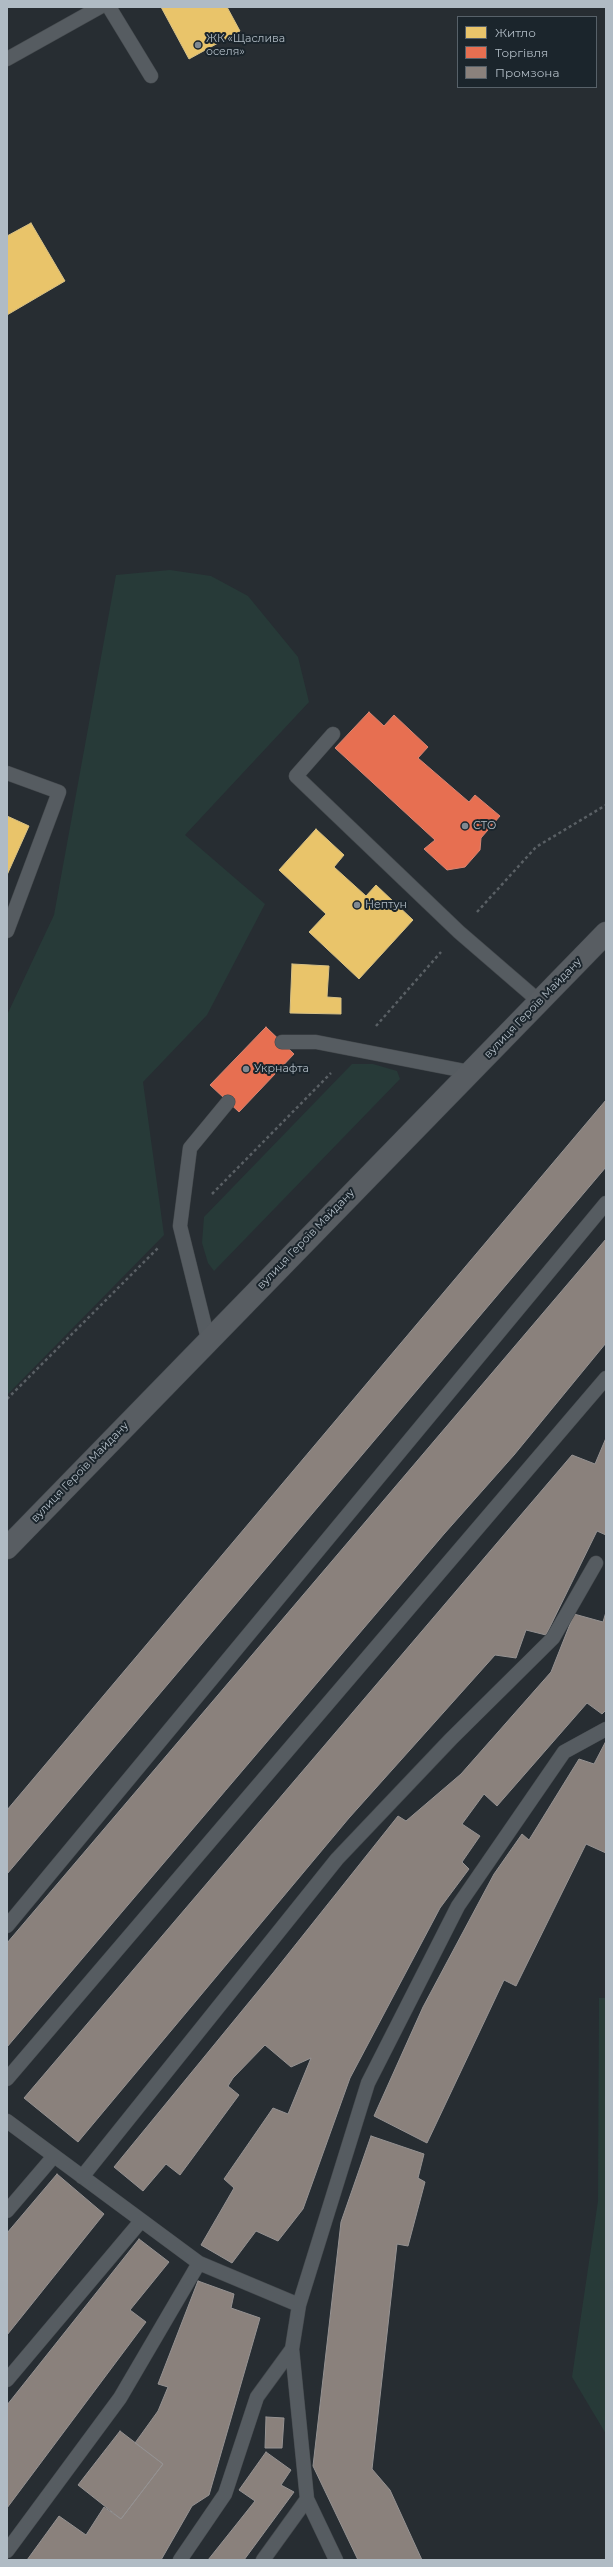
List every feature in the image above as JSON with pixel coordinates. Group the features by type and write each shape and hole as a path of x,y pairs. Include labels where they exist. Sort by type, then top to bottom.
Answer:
{"main road":[{"name":"вулиця Героїв Майдану","path":"7,1548 208,1339 606,933"}],"lane":[{"path":"7,60 100,7"},
{"path":"110,7 151,76"},
{"path":"333,734 296,776 459,932 540,1002"},
{"path":"7,773 59,792 7,931"},
{"path":"282,1042 316,1042 470,1072"},
{"path":"208,1339 180,1226 190,1148 228,1102"},
{"path":"7,1926 606,1202"},
{"path":"7,2079 606,1378"},
{"path":"82,2177 337,1859 451,1739 553,1638 596,1563"},
{"path":"336,2560 308,2499 292,2349 299,2305 368,2083 458,1906 564,1752 606,1729"},
{"path":"7,2121 198,2263 299,2305"},
{"path":"7,2211 54,2156"},
{"path":"7,2380 141,2221"},
{"path":"7,2551 120,2398 198,2263"},
{"path":"180,2560 225,2494 257,2397 292,2349"},
{"path":"263,2560 308,2499"}],"path":[{"path":"7,1399 355,1049 536,847 606,805"}],"green space":[{"path":"170,570 211,576 248,596 298,657 309,702 185,835 265,904 207,1015 143,1082 164,1235 7,1395 7,1015 54,915 116,575"},
{"path":"352,1064 373,1064 397,1071 400,1079 214,1271 208,1263 202,1243 204,1217"},
{"path":"599,1998 606,1998 606,2434 572,2377 598,2201"}],"building: Житло":[{"name":"ЖК «Щаслива оселя»","path":"161,7 227,7 240,31 189,59"},
{"path":"31,223 65,281 7,315 7,236"},
{"path":"7,816 29,826 7,875"},
{"name":"Нептун","path":"316,829 344,855 334,867 366,896 376,885 413,920 359,979 309,932 326,914 279,870"},
{"path":"292,964 329,966 327,997 341,998 341,1014 290,1013"}],"building: Торгівля":[{"path":"369,712 384,726 394,715 428,747 418,758 469,802 475,795 500,816 481,838 480,850 465,867 447,870 424,849 435,840 335,748"},
{"path":"266,1027 294,1054 239,1112 210,1085"}],"building: Промзона":[{"path":"606,1100 606,1167 7,1874 7,1810"},
{"path":"606,1239 606,1343 514,1455 444,1534 7,2047 7,1943"},
{"path":"606,1438 606,1535 597,1531 546,1635 526,1630 516,1658 495,1655 349,1818 78,2142 24,2098 572,1455 595,1464"},
{"path":"606,1612 606,1710 602,1714 587,1703 497,1806 484,1794 462,1824 480,1836 462,1862 469,1869 440,1908 350,2078 303,2209 278,2241 256,2231 232,2263 201,2245 234,2188 224,2179 273,2108 288,2114 311,2058 291,2067 265,2045 233,2078 228,2086 239,2095 180,2175 166,2164 143,2191 114,2167 273,1973 398,1816 406,1821 461,1774 551,1672 574,1614 603,1622"},
{"path":"606,1741 606,1853 586,1844 516,1986 504,1980 427,2143 374,2116 423,2007 494,1874 522,1834 529,1840 579,1759 594,1764"},
{"path":"371,2136 424,2154 418,2178 425,2182 408,2246 397,2244 372,2469 390,2490 422,2560 358,2560 313,2466 341,2222"},
{"path":"57,2174 104,2214 7,2335 7,2233"},
{"path":"139,2239 169,2262 130,2310 146,2322 7,2508 7,2405"},
{"path":"198,2281 234,2294 231,2308 260,2318 209,2495 192,2506 161,2560 27,2560 59,2516 86,2535 104,2507 121,2519 163,2464 135,2443 158,2411 168,2387 158,2384"},
{"path":"266,2417 284,2418 282,2448 265,2448"},
{"path":"120,2431 163,2464 121,2519 78,2485"},
{"path":"266,2452 291,2470 281,2485 294,2492 244,2560 208,2560 255,2501 239,2490"}],"place":[{"name":"ЖК «Щаслива оселя»","path":"198,45"},
{"name":"СТО","path":"465,826"},
{"name":"Нептун","path":"357,905"},
{"name":"Укрнафта","path":"246,1069"}]}
